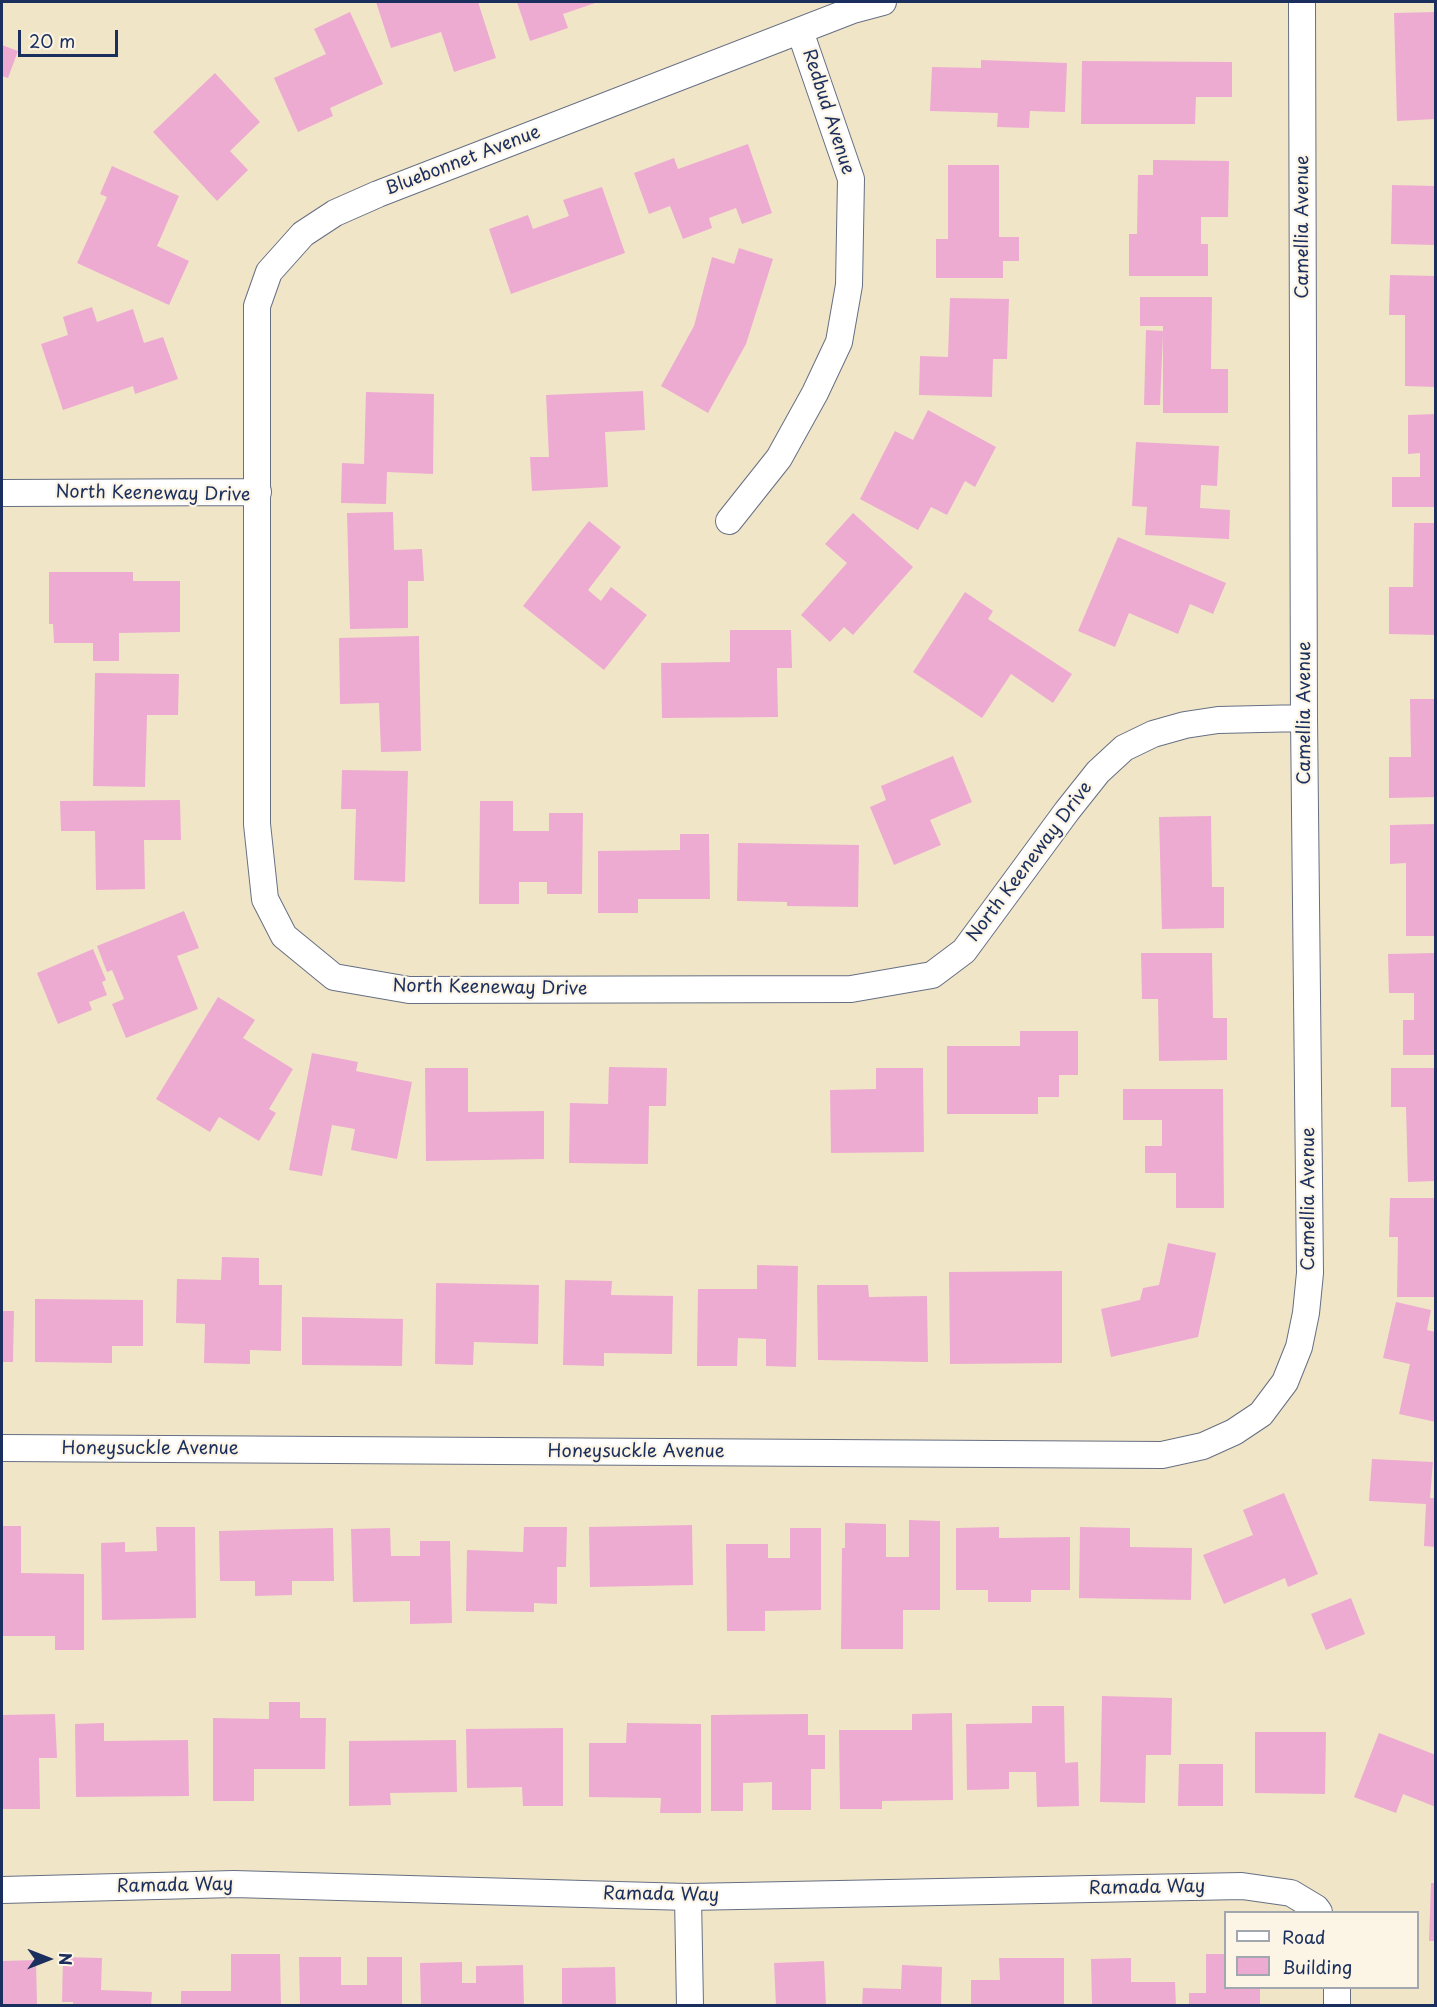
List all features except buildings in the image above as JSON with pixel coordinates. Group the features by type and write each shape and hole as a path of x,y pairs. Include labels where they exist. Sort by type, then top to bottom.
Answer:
{"street":[{"name":"Bluebonnet Avenue","path":"258,492 257,306 269,272 303,234 335,213 378,194 800,31 883,2"},
{"name":"Camellia Avenue","path":"1261,1414 1285,1382 1299,1347 1306,1313 1310,1273 1304,718 1302,2"},
{"name":"Redbud Avenue","path":"729,521 779,458 815,393 839,342 849,285 851,179 800,31"},
{"name":"North Keeneway Drive","path":"2,493 258,492 257,824 265,899 284,936 311,961 333,977 360,983 409,990 850,989 932,975 964,951 1067,811 1098,772 1124,748 1153,734 1185,725 1218,720 1304,718"},
{"name":"Honeysuckle Avenue","path":"2,1448 1162,1455 1203,1446 1234,1432 1261,1414"},
{"name":"Ramada Way","path":"2,1890 234,1884 688,1897 1242,1886 1291,1893 1317,1910"},
{"path":"688,1897 690,2006"},
{"path":"1337,1989 1337,2006"}]}
